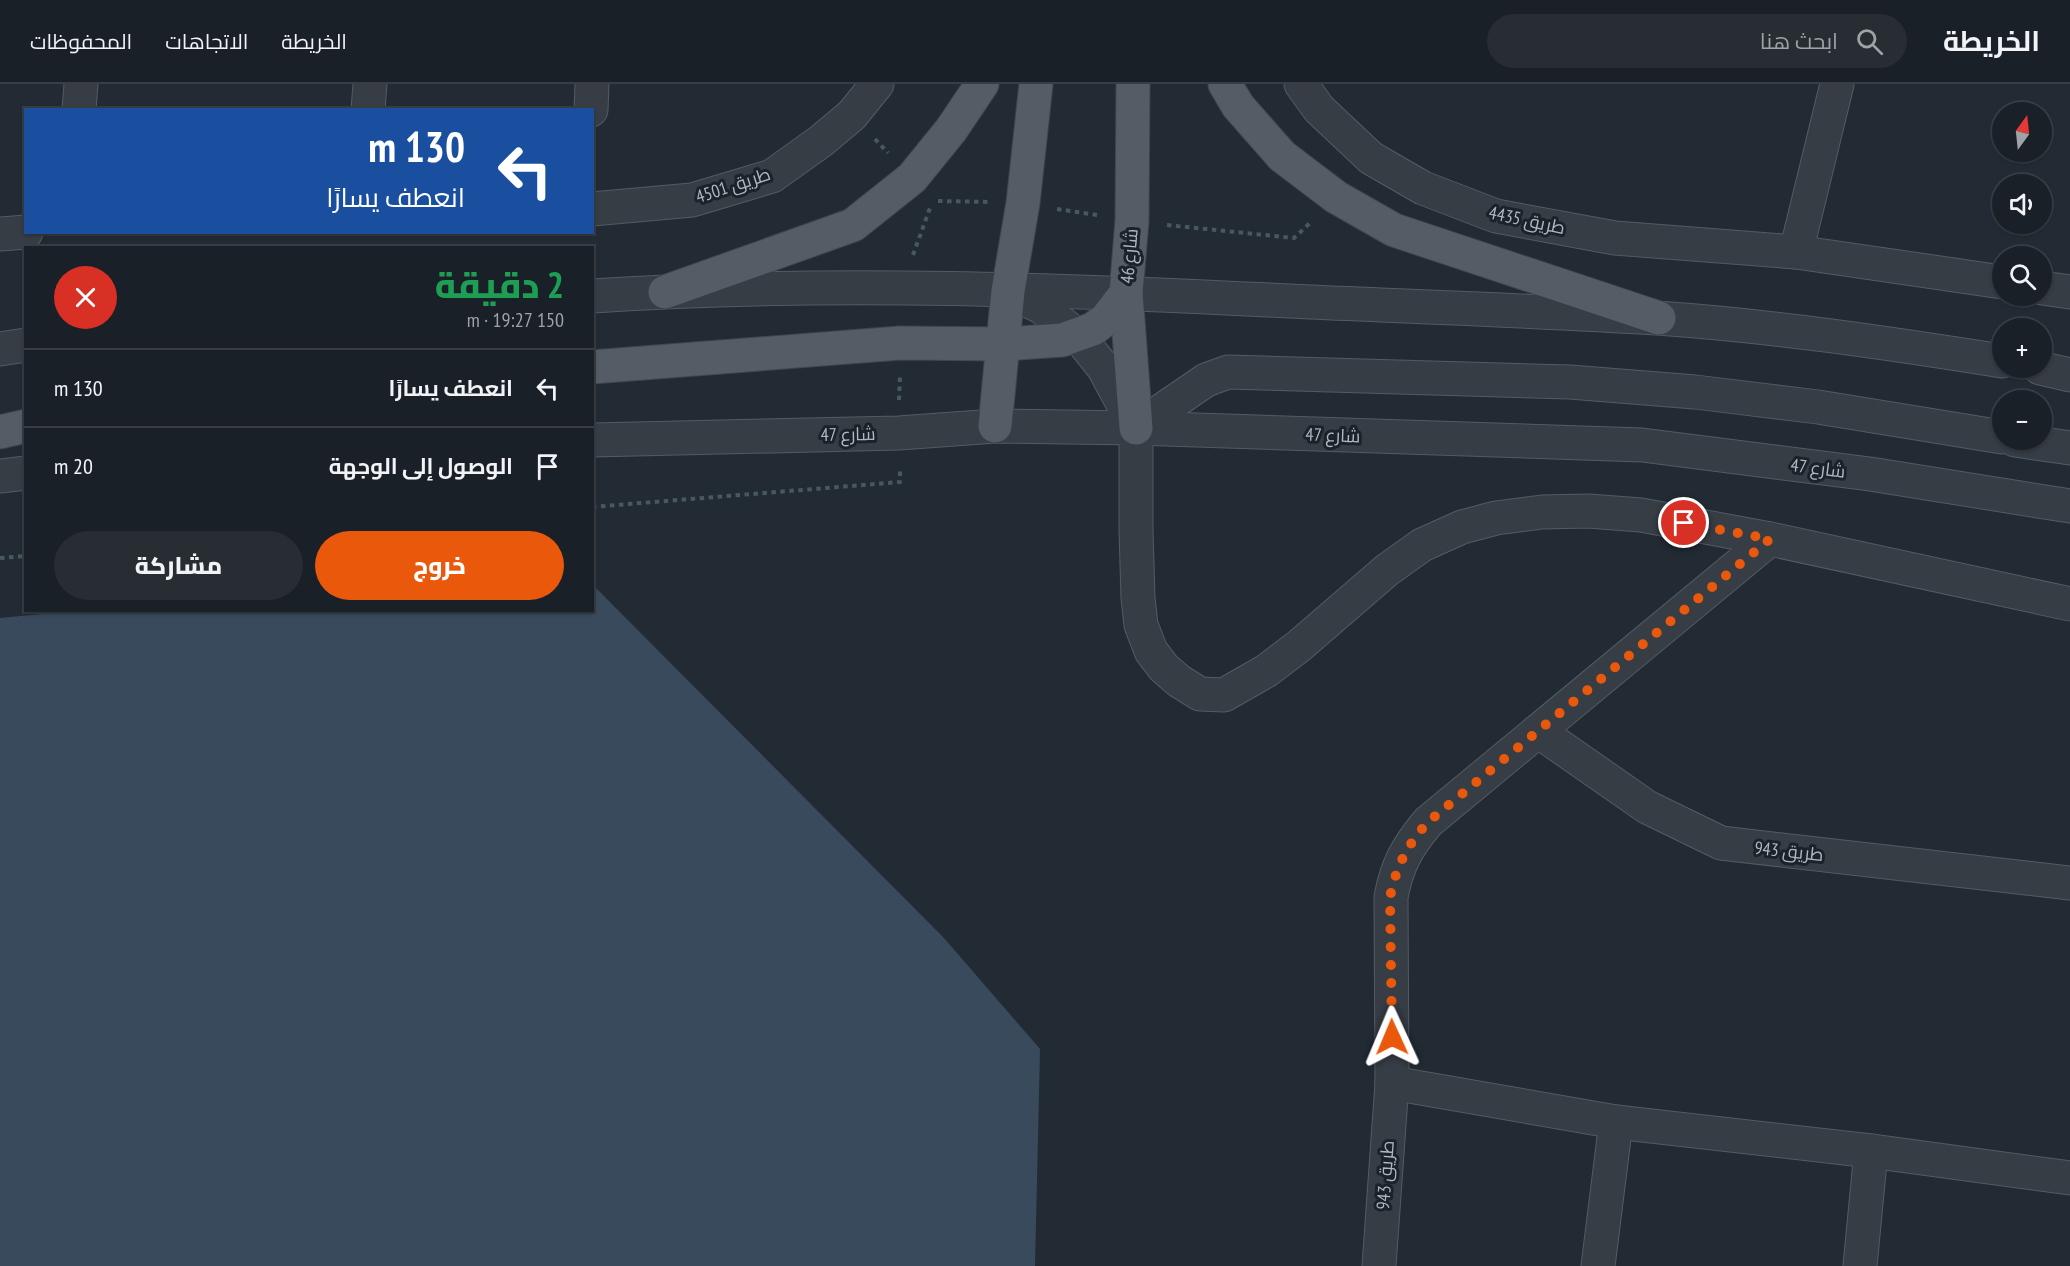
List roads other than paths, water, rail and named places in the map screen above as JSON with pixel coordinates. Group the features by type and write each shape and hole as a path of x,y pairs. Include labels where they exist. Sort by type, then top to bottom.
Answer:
{"main road":[{"path":"665,292 853,225 912,178 951,130 982,84"},
{"path":"995,426 1008,291 1023,203 1036,84"},
{"name":"شارع 46","path":"1132,84 1132,221 1126,293 1136,428"},
{"path":"1225,84 1238,106 1282,156 1336,197 1394,230 1659,318"},
{"path":"594,367 900,343 1004,344 1062,340 1093,329 1106,319 1126,293"},
{"path":"0,432 24,426"}],"street":[{"path":"79,108 81,84"},
{"path":"368,108 370,84"},
{"path":"591,108 592,84"},
{"name":"طريق 4501","path":"594,209 692,200 771,176 852,115 877,84"},
{"name":"طريق 4435","path":"1301,84 1319,109 1371,158 1423,188 1496,216 1615,238 1796,252 1992,281"},
{"path":"1796,252 1837,84"},
{"path":"0,234 24,232"},
{"path":"594,297 665,292 902,289 1126,293 1659,318 1855,337 1992,359"},
{"path":"2052,289 2070,292"},
{"path":"1008,291 1041,307 1078,336 1103,367 1136,428 1136,530 1141,625 1151,651 1164,668 1200,694 1224,694 1266,671 1299,646 1387,570 1422,545 1462,527 1496,518 1542,512 1588,511 1641,515 1770,539 2070,604"},
{"path":"0,349 24,345"},
{"path":"2052,371 2070,375"},
{"path":"1136,428 1206,380 1228,372 1570,382 1695,392 1818,407 1992,435"},
{"name":"شارع 47","path":"594,440 899,433 995,426 1136,428 1642,445 1870,474 2070,506"},
{"path":"2052,445 2070,448"},
{"path":"0,476 24,473"},
{"name":"طريق 943","path":"1379,1266 1392,1083 1390,897 1402,856 1428,822 1770,539"},
{"name":"طريق 943","path":"1538,731 1647,807 1721,843 2070,883"},
{"path":"1392,1083 1616,1122 1871,1151 2070,1178"},
{"path":"1598,1266 1616,1122"},
{"path":"1860,1266 1871,1151"}],"water":[{"path":"594,586 944,938 1040,1049 1035,1266 0,1266 0,618 62,612 594,612"}]}
